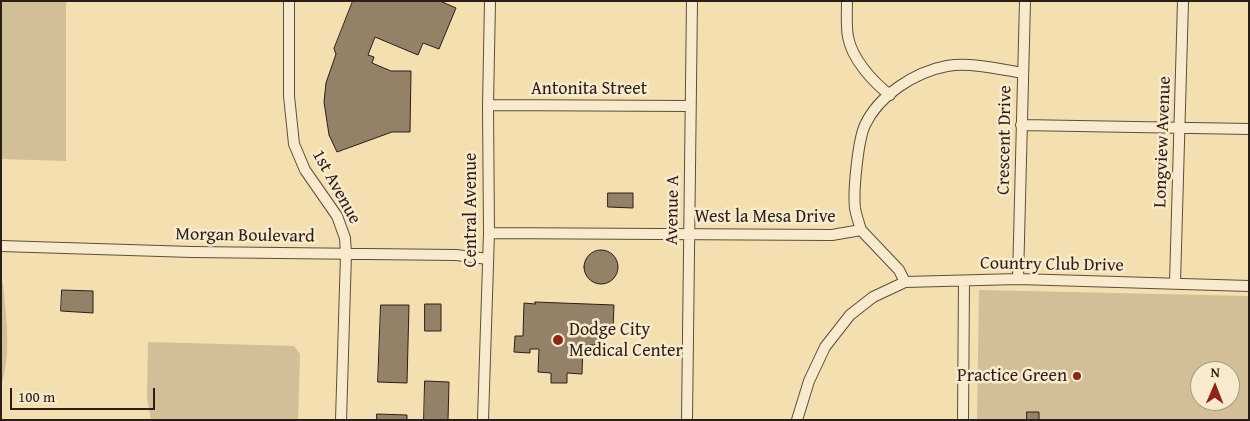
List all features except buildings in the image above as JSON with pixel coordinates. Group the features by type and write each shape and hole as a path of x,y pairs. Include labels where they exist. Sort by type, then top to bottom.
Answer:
{"street":[{"name":"1st Avenue","path":"289,1 289,96 294,144 305,170 337,216 345,238 341,420"},
{"name":"Central Avenue","path":"483,420 489,233 488,105 490,1"},
{"name":"Avenue A","path":"687,420 692,1"},
{"path":"847,1 848,39 859,62 875,84 890,95"},
{"name":"Crescent Drive","path":"1018,279 1025,1"},
{"name":"Longview Avenue","path":"1175,283 1183,1"},
{"path":"905,282 899,270 861,230 855,207 858,157 864,126 874,109 900,86 928,71 948,66 977,66 1023,73"},
{"name":"Antonita Street","path":"488,105 690,106"},
{"path":"1021,125 1249,128"},
{"name":"West la Mesa Drive","path":"489,233 832,235 861,230"},
{"name":"Morgan Boulevard","path":"1,246 192,252 456,255 488,259"},
{"name":"Country Club Drive","path":"963,420 964,281 1018,279 1249,286"},
{"path":"797,420 809,381 825,347 850,315 873,298 905,282 964,281"}],"shaded area":[{"path":"1,1 66,1 66,161 1,159"},
{"path":"1,283 3,283 7,322 7,348 1,386"},
{"path":"979,290 1249,296 1249,420 977,420"},
{"path":"148,342 294,346 300,354 298,420 151,420 147,399"}],"place":[{"name":"Dodge City Medical Center","path":"558,340"},
{"name":"Practice Green","path":"1077,376"}]}
